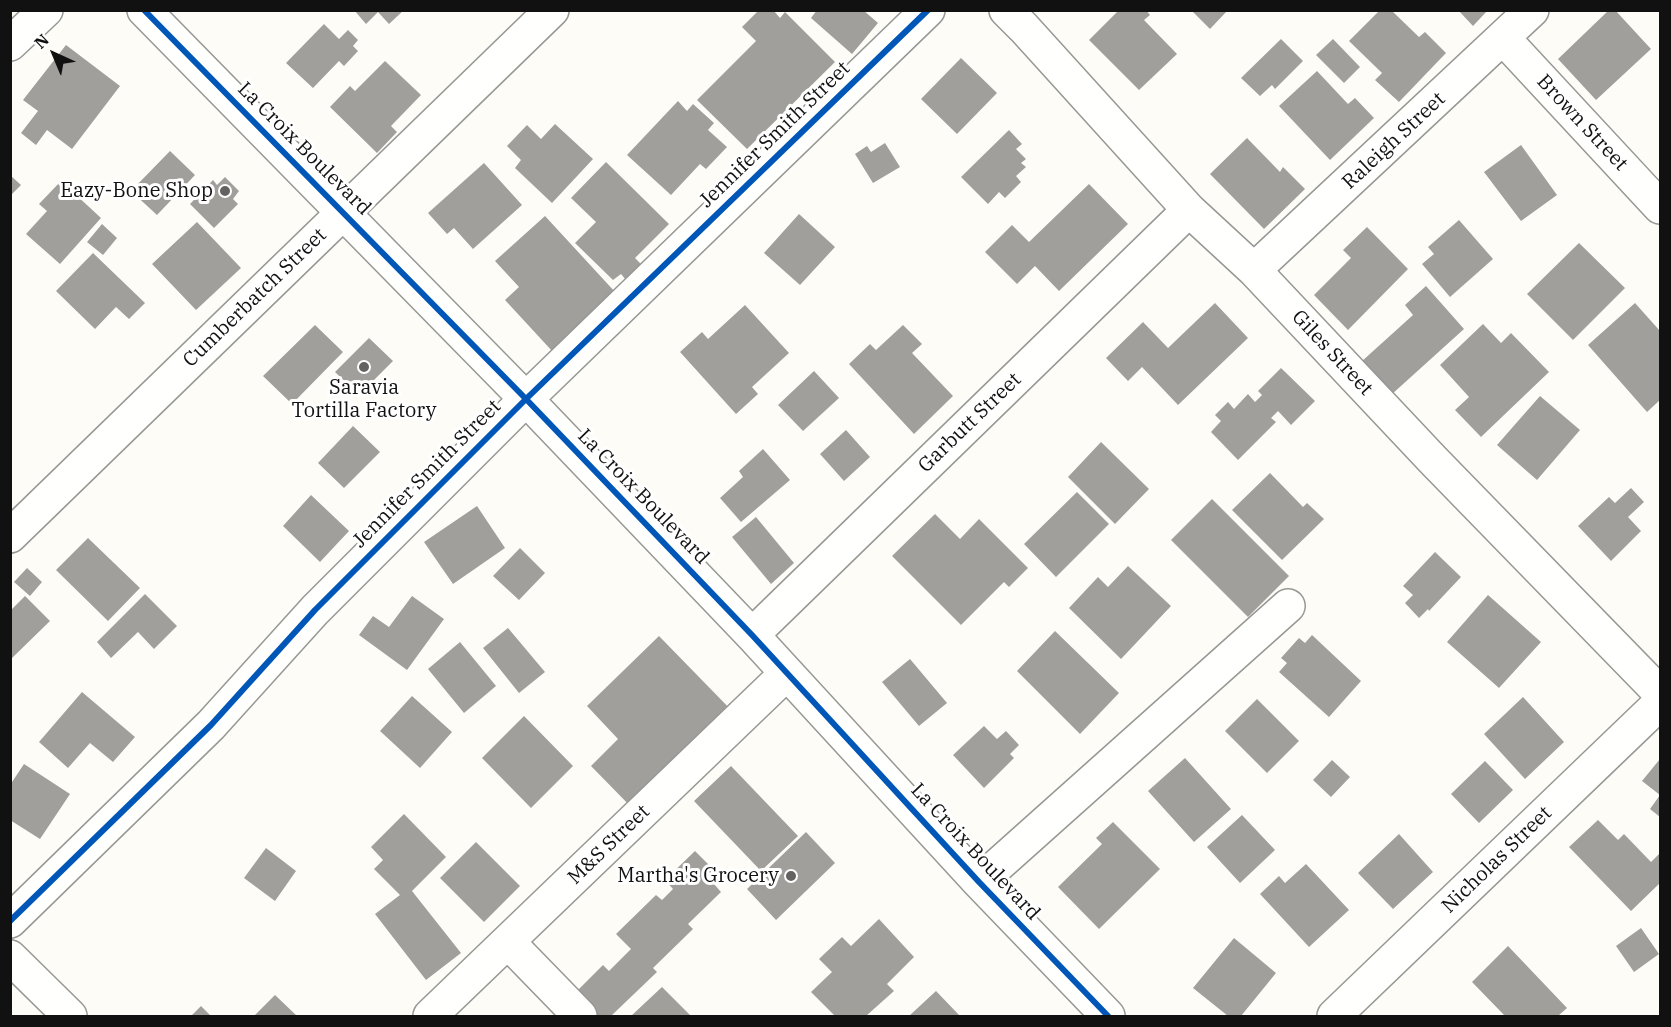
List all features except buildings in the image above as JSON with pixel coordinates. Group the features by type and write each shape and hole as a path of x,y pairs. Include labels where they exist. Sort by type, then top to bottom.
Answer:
{"street":[{"path":"10,44 46,10"},
{"name":"La Croix Boulevard","path":"144,10 526,399 752,635 979,882 1108,1017"},
{"name":"Cumberbatch Street","path":"10,536 552,10"},
{"name":"Jennifer Smith Street","path":"10,921 211,725 315,610 526,399 928,10"},
{"name":"Raleigh Street","path":"1254,270 1504,39 1532,10"},
{"name":"Giles Street","path":"1024,16 1188,210 1254,270 1433,460 1660,693"},
{"name":"Brown Street","path":"1504,39 1660,207"},
{"name":"Garbutt Street","path":"752,635 1188,210"},
{"path":"979,882 1288,606"},
{"name":"M&S Street","path":"430,1017 787,673"},
{"name":"Nicholas Street","path":"1334,1017 1660,703"},
{"path":"508,942 580,1017"},
{"path":"10,957 70,1017"}],"cycle path":[{"path":"144,10 526,399 752,635 979,882 1108,1016"},
{"path":"10,921 211,725 315,610 526,399 928,10"}],"place":[{"name":"Eazy-Bone Shop","path":"225,191"},
{"name":"Saravia Tortilla Factory","path":"364,367"},
{"name":"Martha's Grocery","path":"791,876"}]}
